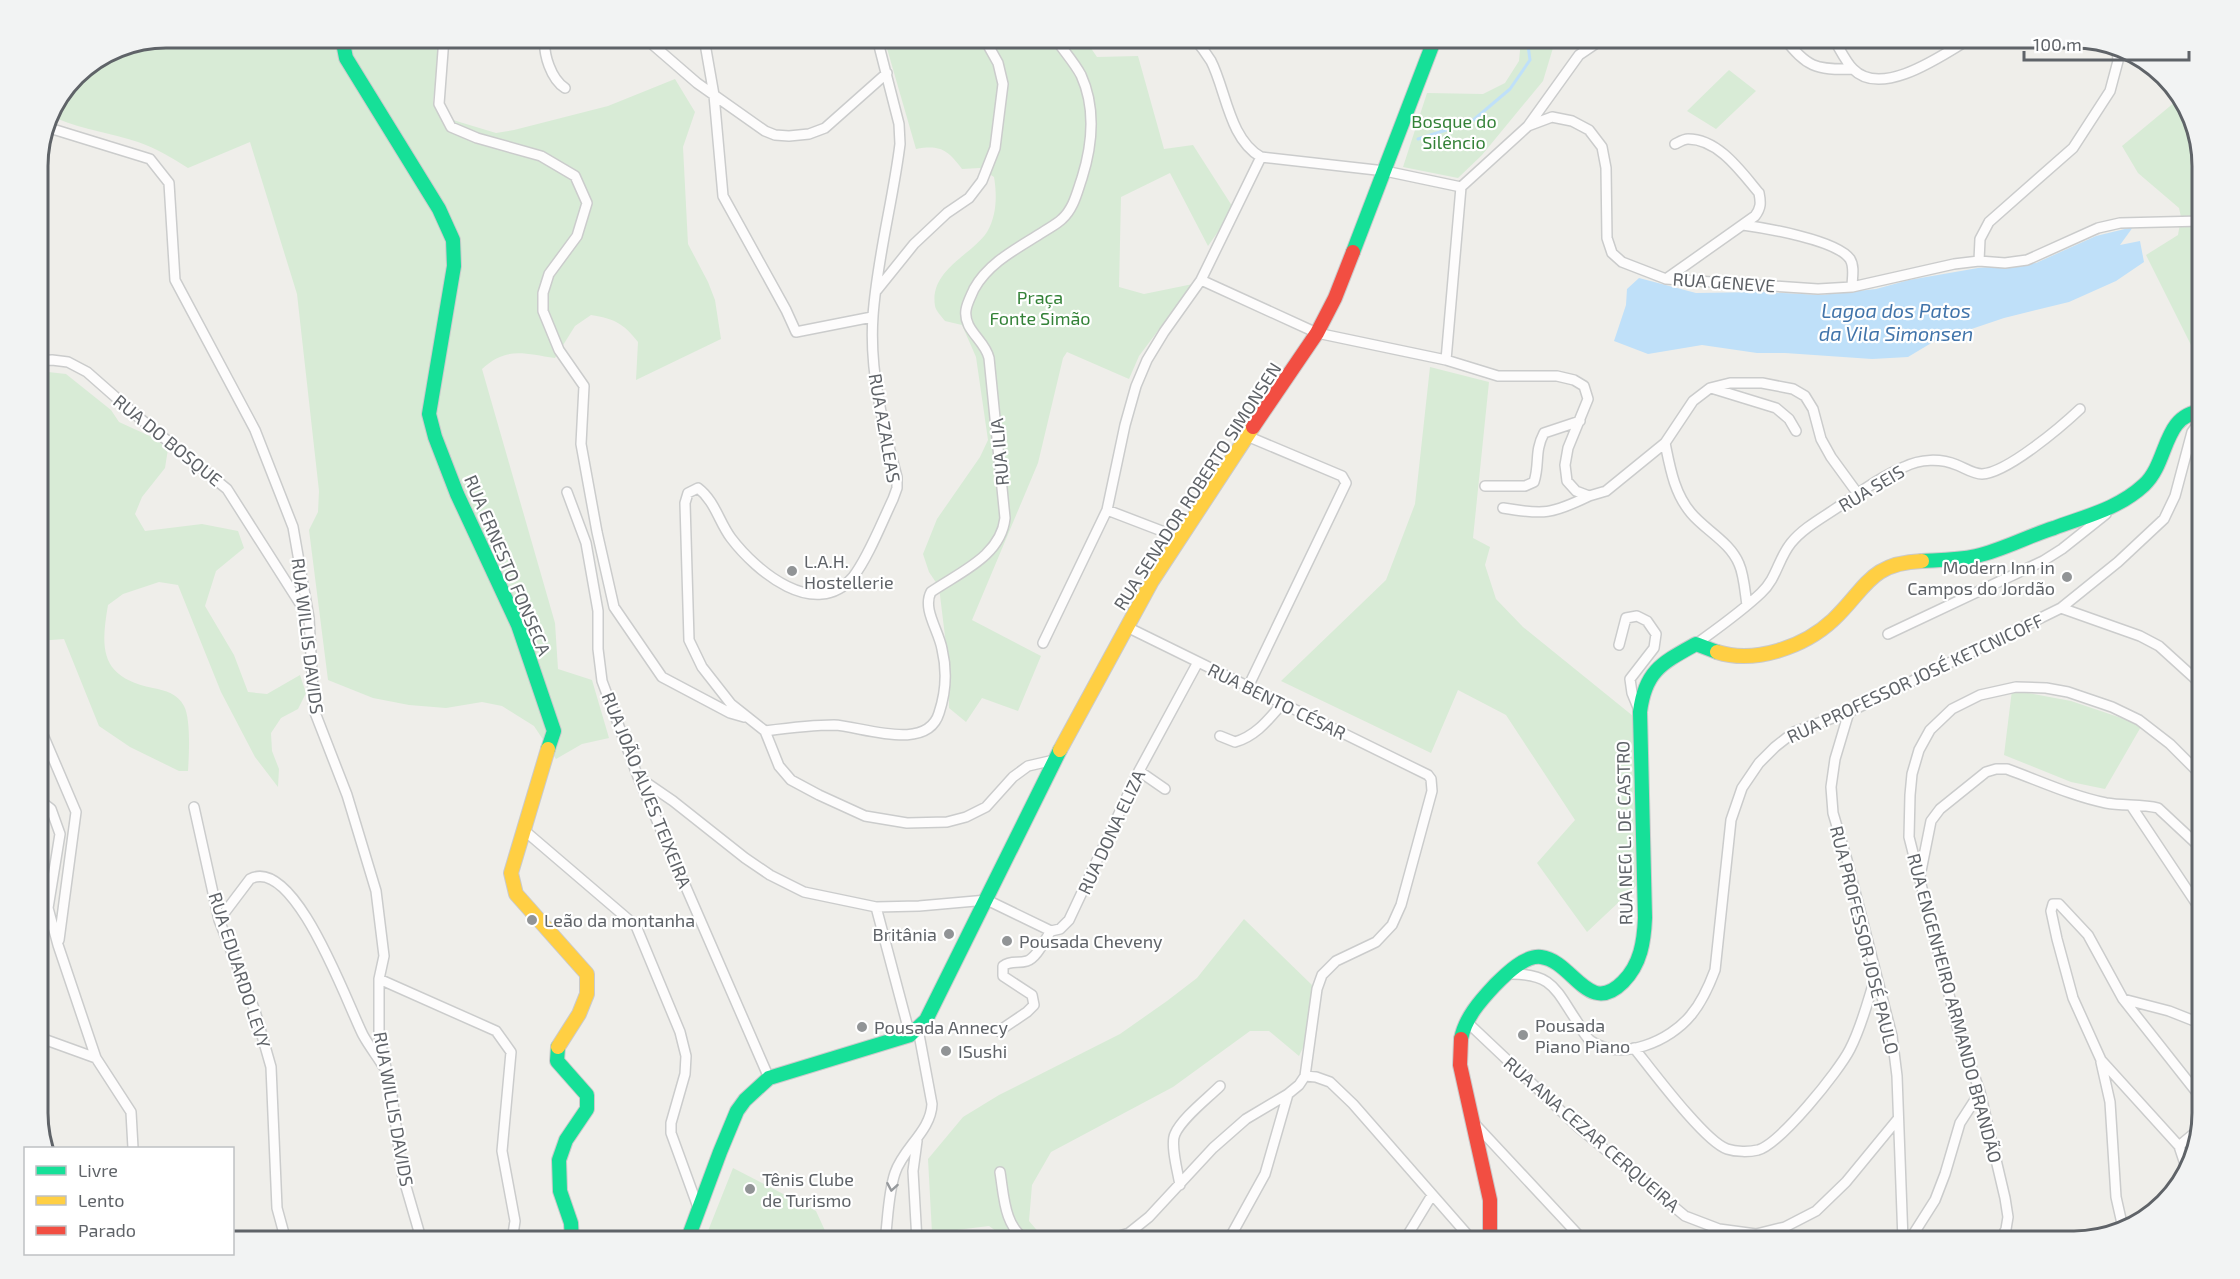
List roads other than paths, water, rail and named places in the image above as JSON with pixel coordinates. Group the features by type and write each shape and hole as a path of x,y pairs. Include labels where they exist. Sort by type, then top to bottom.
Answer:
{"street":[{"name":"RUA ERNESTO FONSECA","path":"344,48 346,58 439,209 453,240 454,266 429,414 435,437 457,494 518,625 554,731 511,873 516,894 587,974 587,994 579,1014 558,1045 557,1061 587,1095 587,1109 566,1140 559,1160 560,1191 571,1231"},
{"path":"443,48 439,104 451,127 477,138 541,156 575,176 587,202 577,236 549,274 543,293 543,311 559,350 584,386 581,444 614,607 663,677 730,713 749,719"},
{"path":"546,48 546,55 558,83 565,88"},
{"path":"657,48 697,83 765,131 775,135 809,134 825,128 887,73"},
{"path":"706,48 714,95 723,196 796,332 872,317"},
{"name":"RUA AZALEAS","path":"765,731 731,705 702,667 689,640 685,502 688,493 698,488 707,495 729,536 743,553 785,587 800,593 822,594 839,588 853,577 897,488 897,477 877,395 872,317 900,144 899,124 880,48"},
{"path":"876,291 914,244 947,213 969,198 982,181 995,148 1003,84 998,63 990,48"},
{"name":"RUA ILIA","path":"765,731 802,726 838,725 902,736 920,731 933,724 939,715 945,689 945,663 931,616 928,597 987,554 998,540 1005,518 989,358 983,343 972,332 965,312 967,303 980,279 990,267 1062,219 1074,202 1088,160 1091,135 1089,105 1081,76 1062,48"},
{"path":"1201,48 1211,62 1224,102 1245,143 1252,152 1261,157 1385,171 1461,187 1446,360"},
{"name":"RUA SENADOR ROBERTO SIMONSEN","path":"914,1032 926,1020 1054,760 1152,581 1317,333 1335,298 1432,48"},
{"path":"1528,126 1579,55 1589,48"},
{"path":"1792,48 1799,57 1814,66 1852,69"},
{"path":"1839,48 1852,69 1863,76 1881,80 1899,76 1953,48"},
{"path":"1979,261 1980,239 1989,222 2073,148 2110,91 2118,57"},
{"name":"RUA GENEVE","path":"1461,187 1528,126 1552,117 1572,121 1589,130 1602,147 1606,168 1607,238 1612,253 1622,262 1665,279 1818,289 1852,287 1954,264 2027,260 2098,228 2120,223 2192,221"},
{"name":"RUA WILLIS DAVIDS","path":"54,130 150,159 169,183 175,280 255,430 293,527 309,618 314,710 347,795 376,891 384,956 379,979 379,1036 392,1095 402,1173 419,1231"},
{"path":"1665,279 1755,216 1760,210 1761,202 1760,193 1722,152 1704,143 1687,139 1675,144"},
{"path":"1043,643 1107,510 1136,386 1147,360 1201,280 1261,157"},
{"path":"1743,225 1785,231 1835,249 1849,257 1852,267 1852,287"},
{"path":"1201,280 1317,333 1446,360 1498,376 1557,376 1574,380 1584,386 1588,399 1569,448 1565,465 1567,481 1576,491 1589,496"},
{"name":"RUA DO BOSQUE","path":"48,360 68,362 87,372 227,489 309,618"},
{"path":"1503,508 1548,513 1606,491 1665,443 1693,401 1710,388 1730,383 1762,383 1793,389 1805,396 1813,409 1821,439 1858,494"},
{"path":"1710,388 1776,408 1789,419 1796,432"},
{"name":"RUA SEIS","path":"1696,644 1747,605 1773,579 1790,544 1805,529 1858,494 1905,466 1924,460 1955,464 1982,474 1992,472 2060,428 2080,409"},
{"path":"1888,634 2043,561 2062,549 2139,490 2154,474 2178,420 2192,411"},
{"path":"1485,486 1525,486 1534,482 1537,472 1538,446 1544,433 1580,421"},
{"name":"RUA PROFESSOR JOSÉ KETCNICOFF","path":"1634,1048 1664,1037 1690,1016 1708,989 1714,970 1731,820 1742,788 1759,763 1794,732 1849,712 2061,608 2118,562 2164,519 2175,496 2192,432"},
{"path":"1247,436 1345,479 1345,487 1248,687"},
{"path":"1665,443 1671,474 1680,497 1690,513 1730,550 1739,564 1747,605"},
{"name":"RUA JOÃO ALVES TEIXEIRA","path":"567,492 586,543 598,611 598,649 602,681 638,777 769,1078"},
{"path":"1696,644 1713,652 1732,656 1747,657 1761,654 1817,632 1832,621 1861,586 1876,573 1889,567 1904,563 1966,559 2114,507"},
{"path":"1107,510 1180,538"},
{"path":"2061,608 2140,636 2159,646 2192,676"},
{"path":"1619,645 1626,618 1637,616 1647,621 1656,634 1654,648 1630,679 1632,693 1640,712"},
{"name":"RUA BENTO CÉSAR","path":"1127,627 1428,775 1431,779 1432,791 1401,905 1392,925 1376,942 1336,962 1322,975 1317,989 1305,1076"},
{"name":"RUA NEG L. DE CASTRO","path":"1467,1022 1507,974 1526,960 1537,957 1550,959 1587,990 1601,993 1614,990 1627,979 1639,961 1644,938 1645,883 1641,697 1647,680 1656,668 1696,644"},
{"name":"RUA DONA ELIZA","path":"999,1031 1034,1005 1032,995 1003,976 1003,966 1008,962 1028,961 1035,955 1051,931 1060,929 1069,920 1138,771 1198,662"},
{"name":"RUA ENGENHEIRO ARMANDO BRANDÃO","path":"2005,1231 2008,1217 1980,1092 1957,1026 1909,837 1912,774 1919,750 1930,730 1952,709 1980,694 2016,687 2046,688 2068,692 2112,707 2139,720 2170,744 2192,766"},
{"path":"1221,736 1235,742 1247,738 1260,728 1282,704"},
{"name":"RUA PROFESSOR JOSÉ PAULO","path":"1849,712 1835,759 1831,787 1833,813 1892,1036 1897,1076 1903,1231"},
{"path":"765,731 779,766 791,780 865,816 907,823 947,822 966,817 986,807 1013,777 1028,766 1054,760"},
{"path":"48,746 76,812 58,945"},
{"path":"1920,882 1932,821 1940,808 1986,772 1996,769 2007,769 2084,798 2132,807 2158,808 2192,840"},
{"path":"1138,771 1165,789"},
{"path":"638,777 673,801 745,858 770,875 804,892 876,907 987,900 1051,931"},
{"path":"48,807 51,809 60,834 48,908 96,1058 131,1112 133,1147"},
{"name":"RUA EDUARDO LEVY","path":"194,807 219,920 255,1011 271,1067 277,1208 283,1231"},
{"path":"2132,807 2192,897"},
{"path":"525,831 636,926 680,1032 686,1056 685,1074 671,1124 671,1133 699,1210"},
{"path":"219,920 250,879 256,876 266,876 282,886 297,903 327,954 364,1036 386,1070"},
{"path":"2121,1221 2116,1197 2110,1102 2101,1060 2073,998 2055,930 2051,911 2053,904 2059,904 2065,909 2088,935 2123,999 2192,1086"},
{"path":"876,907 914,1032 932,1104 931,1116 895,1171 886,1231"},
{"path":"1507,974 1526,974 1543,978 1555,987 1589,1039 1601,1047 1634,1048 1709,1138 1726,1149 1742,1151 1759,1150 1777,1140 1832,1076 1849,1051 1859,1029 1876,975"},
{"path":"379,979 496,1031 511,1052 502,1151 515,1221 514,1231"},
{"path":"2123,999 2169,1011 2192,1020"},
{"path":"1467,1022 1460,1047 1460,1065 1490,1200 1491,1231"},
{"name":"RUA ANA CEZAR CERQUEIRA","path":"1467,1022 1578,1127 1685,1216 1719,1229 1734,1231"},
{"path":"691,1231 737,1111 745,1100 769,1078 914,1032"},
{"path":"48,1041 96,1058"},
{"path":"2101,1060 2179,1146 2183,1158"},
{"path":"1132,1231 1149,1217 1213,1148 1246,1119 1288,1094 1299,1085 1305,1076 1330,1082 1353,1104 1463,1231"},
{"path":"1180,1185 1173,1145 1174,1134 1221,1086"},
{"path":"1916,1231 1935,1200 1960,1123 1980,1092"},
{"path":"1234,1231 1266,1174 1288,1094"},
{"name":"RUA ANA CEZAR CERQUEIRA","path":"1768,1231 1785,1227 1816,1211 1846,1182 1898,1120"},
{"path":"1474,1123 1574,1231"},
{"path":"2179,1146 2189,1137"},
{"path":"916,1231 913,1171 917,1138"},
{"path":"1000,1172 1006,1213 1017,1231"},
{"path":"1411,1231 1432,1195"}],"water":[{"name":"Lagoa dos Patos da Vila Simonsen","path":"2133,227 2120,245 2140,241 2144,262 2116,281 2069,302 2004,318 1933,342 1908,357 1872,359 1757,353 1702,345 1648,354 1614,341 1626,305 1627,289 1639,278 1696,293 1761,292 1821,295 1876,289 1909,280 1978,268 2036,263 2096,236"}],"waterway":[{"path":"1418,139 1471,122 1510,89 1530,60 1528,48"}],"place":[{"name":"L.A.H. Hostellerie","path":"792,571"},
{"name":"Modern Inn in Campos do Jordão","path":"2067,577"},
{"name":"Leão da montanha","path":"532,920"},
{"name":"Britânia","path":"949,934"},
{"name":"Pousada Cheveny","path":"1007,941"},
{"name":"Pousada Annecy","path":"862,1027"},
{"name":"Pousada Piano Piano","path":"1523,1035"},
{"name":"ISushi","path":"946,1051"},
{"name":"Tênis Clube de Turismo","path":"750,1189"}],"park label":[{"name":"Bosque do Silêncio","path":"1454,131"},
{"name":"Praça Fonte Simão","path":"1040,307"}]}
